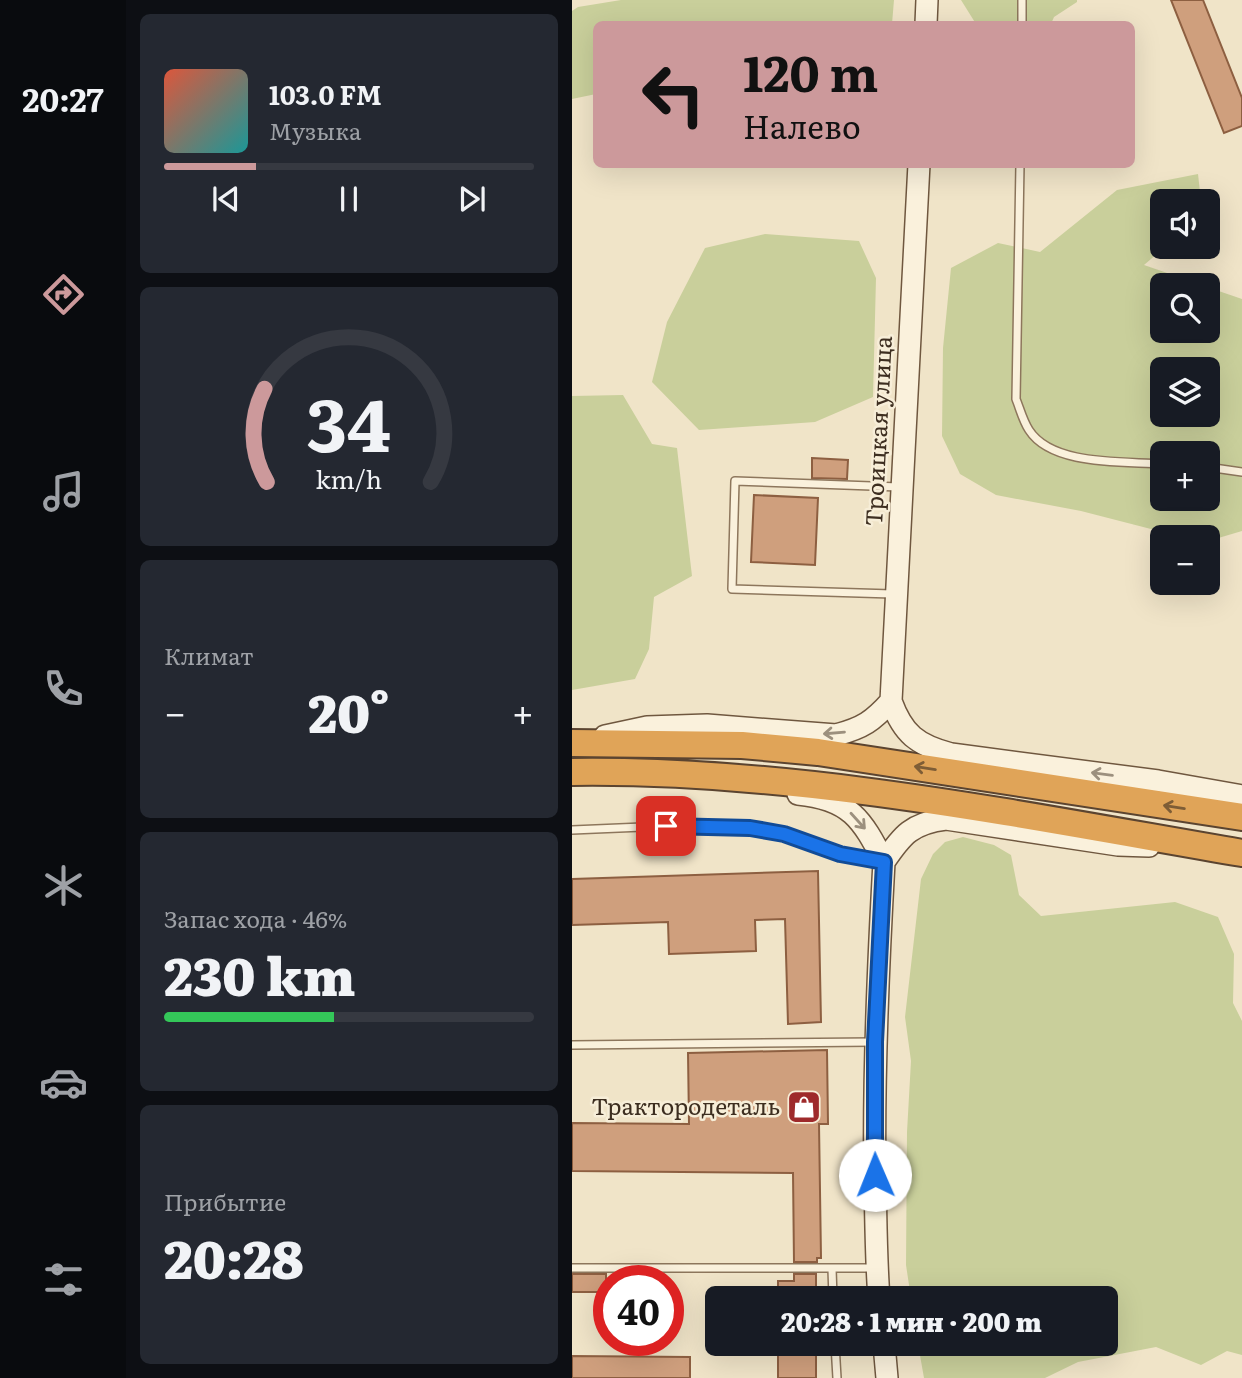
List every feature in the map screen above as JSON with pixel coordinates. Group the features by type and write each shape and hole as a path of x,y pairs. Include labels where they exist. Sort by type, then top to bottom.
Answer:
{"highway":[{"path":"572,743 742,745 818,752 1242,817"},
{"path":"572,772 692,774 815,786 947,803 1242,853"}],"street":[{"path":"926,21 927,0"},
{"name":"Троицкая улица","path":"891,701 919,168"},
{"path":"572,743 647,727 707,725 836,734 873,721 891,701 898,721 911,737 932,749 951,754 1158,781 1242,796"},
{"path":"628,772 689,784 814,796 844,806 860,819 884,862"},
{"path":"878,1286 875,1042 884,862 899,840 911,829 927,821 946,819 1117,845 1204,846"},
{"path":"885,1356 887,1378"}],"lane":[{"path":"1022,0 1022,21"},
{"path":"1020,168 1016,399 1029,430 1047,448 1077,457 1150,463"},
{"path":"1220,469 1242,472"},
{"path":"897,594 731,589 735,481 902,487"},
{"path":"572,831 666,826 750,828 784,834 840,854 884,862"},
{"path":"572,1045 875,1042"},
{"path":"572,1268 876,1268"},
{"path":"832,1269 833,1286"},
{"path":"836,1356 837,1378"}],"green space":[{"path":"621,0 894,0 892,21 593,21 593,95 572,99 572,11 578,7"},
{"path":"961,0 1077,0 1052,21 974,21"},
{"path":"1198,174 1200,189 1150,189 1151,259 1144,265 1167,273 1150,273 1150,343 1220,343 1220,291 1242,299 1242,531 1220,538 1220,525 1150,525 1150,529 1081,511 996,495 960,474 942,436 943,348 951,268 998,243 1040,252 1117,190"},
{"path":"765,234 859,241 876,278 873,397 815,422 699,430 652,382 667,322 705,248"},
{"path":"623,395 652,444 677,448 692,576 654,597 649,649 635,679 572,690 572,396"},
{"path":"963,837 994,845 1011,855 1019,895 1041,916 1175,902 1218,917 1234,954 1233,1003 1242,1021 1242,1355 1227,1351 1201,1365 1156,1347 1118,1354 1118,1286 909,1286 906,1265 907,1132 911,1061 905,1017 921,879 933,854 945,842"},
{"path":"920,1356 1109,1356 1078,1362 1045,1378 924,1378"}],"building":[{"path":"1171,0 1203,0 1242,98 1242,126 1224,133"},
{"path":"812,458 848,460 847,479 812,478"},
{"path":"754,495 818,498 815,565 751,562"},
{"path":"818,871 821,1022 788,1024 785,919 755,920 756,951 669,954 668,922 572,925 572,879"},
{"path":"827,1050 828,1124 819,1124 821,1258 817,1258 817,1262 794,1262 793,1173 572,1171 572,1123 689,1124 688,1053"},
{"path":"572,1274 593,1274 593,1292 572,1292"},
{"path":"794,1274 816,1274 816,1286 778,1286 778,1281 794,1281"},
{"path":"572,1356 690,1357 690,1378 572,1378"},
{"path":"778,1356 816,1356 816,1378 778,1378"}],"place":[{"name":"Трактородеталь","path":"804,1107"}],"route":[{"path":"666,826 750,828 784,834 840,854 884,862 875,1042 875,1175"}]}
